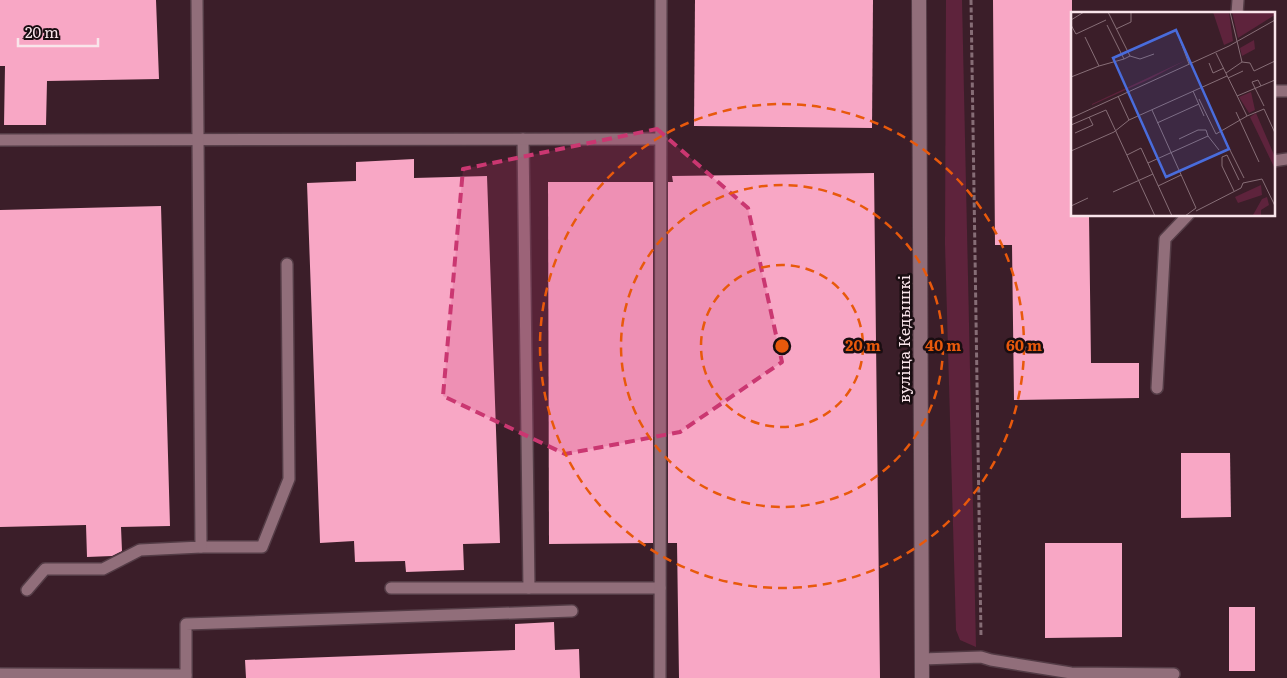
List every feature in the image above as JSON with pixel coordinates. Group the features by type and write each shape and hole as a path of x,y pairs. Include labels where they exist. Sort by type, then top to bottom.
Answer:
{"street":[{"name":"вуліца Кедышкі","path":"919,0 922,678"}],"lane":[{"path":"197,0 201,547"},
{"path":"660,678 661,0"},
{"path":"1274,91 1287,91"},
{"path":"0,140 198,138 661,139"},
{"path":"523,139 529,588"},
{"path":"1274,161 1287,159"},
{"path":"1157,388 1165,239 1187,216"},
{"path":"26,590 45,569 103,569 140,550 262,547 289,479 287,264"},
{"path":"391,588 660,588"},
{"path":"0,674 186,676 186,624 572,611"},
{"path":"922,659 981,657 1072,673 1174,674"}],"path":[{"path":"971,0 981,657"}],"highlighted area":[{"path":"657,129 748,208 782,362 680,432 565,454 443,396 456,276 463,169"}],"shaded area":[{"path":"946,0 962,0 976,647 960,640 956,630 945,244"}],"building":[{"path":"0,0 156,0 159,79 47,81 46,125 4,125 5,66 0,66"},
{"path":"695,0 873,0 872,128 694,126"},
{"path":"993,0 1072,0 1071,216 1089,216 1091,363 1139,363 1139,398 1014,400 1012,245 995,245"},
{"path":"414,159 414,178 487,176 500,543 463,544 464,570 406,572 405,561 355,562 354,541 320,543 307,183 356,181 356,162"},
{"path":"874,173 880,678 679,678 677,543 668,543 668,182 673,182 672,176"},
{"path":"548,182 653,182 653,543 549,544"},
{"path":"161,206 170,526 121,527 122,551 112,556 87,557 86,525 0,527 0,210"},
{"path":"1181,453 1230,453 1231,517 1181,518"},
{"path":"1045,543 1122,543 1122,637 1045,638"},
{"path":"1229,607 1255,607 1255,671 1229,671"},
{"path":"554,622 555,650 579,649 580,678 246,678 245,660 515,650 515,624"}]}
